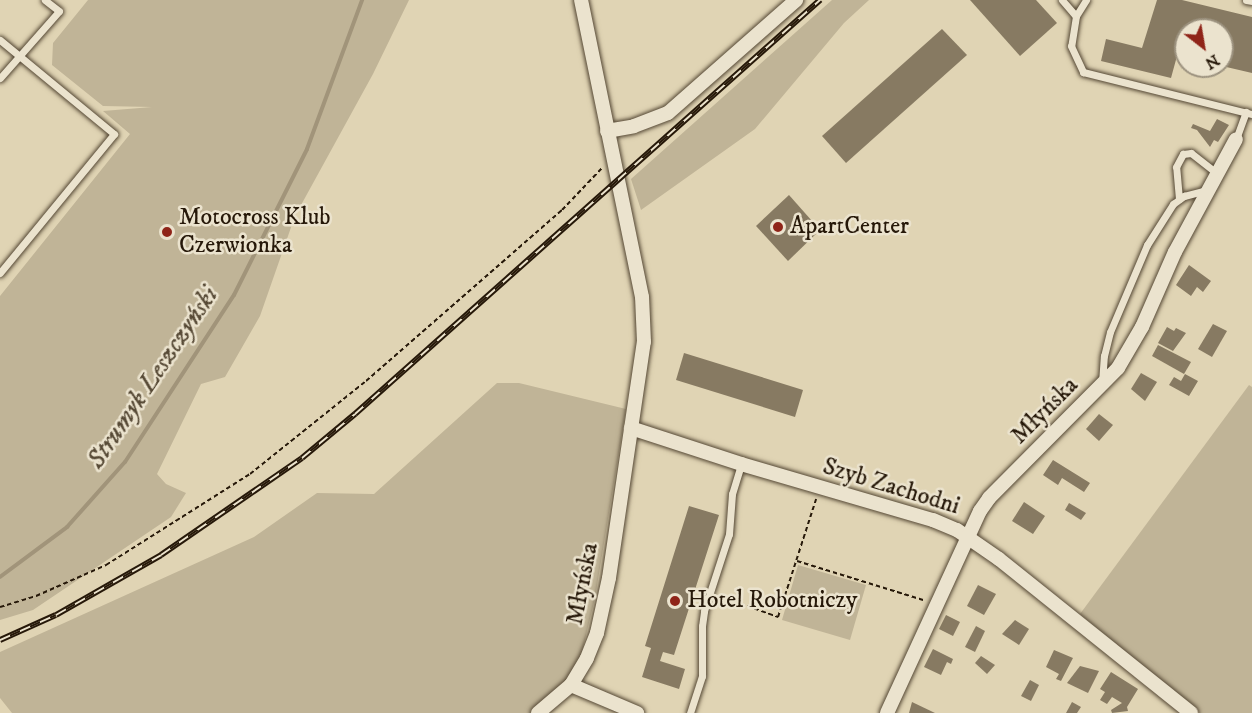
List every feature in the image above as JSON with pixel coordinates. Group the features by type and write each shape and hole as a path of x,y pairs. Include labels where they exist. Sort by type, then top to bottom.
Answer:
{"street":[{"name":"Młyńska","path":"538,713 571,685 587,658 600,623 643,354 645,320 581,0"},
{"path":"608,131 634,126 668,113 796,0"},
{"name":"Młyńska","path":"887,713 967,536 989,498 1102,386 1130,349 1175,252 1236,140"},
{"name":"Szyb Zachodni","path":"631,428 741,464 933,520 967,536 1191,713"},
{"path":"571,685 637,713"}],"lane":[{"path":"0,78 58,11 45,0"},
{"path":"1062,0 1076,16"},
{"path":"1086,0 1076,16 1071,46 1083,72 1249,113 1236,140"},
{"path":"1246,0 1252,1"},
{"path":"0,40 114,134 0,273"},
{"path":"1179,199 1176,167 1183,154 1194,154 1218,174"},
{"path":"1102,386 1104,356 1124,293 1147,244 1168,210 1179,199 1209,189"},
{"path":"690,713 702,676 702,626 710,592 729,534 732,494 741,464"}],"path":[{"path":"0,607 36,596 100,568 166,529 250,474 372,375 562,210 613,158"},
{"path":"710,592 778,617 820,488"},
{"path":"797,561 929,602"}],"shaded area":[{"name":"Motocross Klub Czerwionka","path":"88,0 409,0 373,74 295,216 260,316 225,377 201,384 157,474 166,484 186,493 171,517 33,610 0,620 0,296 130,134 103,111 152,107 103,106 52,65 53,43"},
{"path":"832,0 869,0 844,23 755,129 641,210 631,179"},
{"path":"497,383 519,383 626,409 595,598 580,660 566,681 530,713 12,713 0,698 0,652 254,537 317,493 374,494"},
{"path":"1249,385 1252,387 1252,713 1199,713 1080,614"},
{"path":"798,565 866,585 850,640 782,620"}],"building":[{"path":"970,0 1036,0 1057,23 1020,56"},
{"path":"1157,0 1182,0 1252,17 1252,73 1234,69 1234,18 1174,18 1174,67 1171,78 1101,61 1106,39 1142,48"},
{"path":"942,29 967,55 846,163 822,136"},
{"path":"1217,119 1229,125 1218,142 1214,140 1210,147 1197,130 1191,128 1193,124 1210,131"},
{"path":"789,195 820,230 788,261 756,226"},
{"path":"1189,265 1211,281 1203,292 1197,287 1191,296 1176,285"},
{"path":"1213,324 1227,331 1212,357 1198,349"},
{"path":"1167,327 1186,333 1173,351 1158,343"},
{"path":"1158,345 1191,362 1184,374 1152,356"},
{"path":"684,353 803,390 795,417 676,380"},
{"path":"1141,373 1157,382 1145,401 1131,389"},
{"path":"1185,374 1198,381 1189,396 1169,385 1174,377 1181,381"},
{"path":"1099,414 1113,425 1099,441 1086,429"},
{"path":"1053,460 1090,483 1084,492 1062,478 1058,485 1043,475"},
{"path":"1024,502 1045,516 1033,534 1012,521"},
{"path":"1069,503 1086,513 1081,520 1065,510"},
{"name":"Hotel Robotniczy","path":"689,506 719,515 674,655 663,652 660,661 685,669 679,689 642,677 651,648 645,646"},
{"path":"978,585 996,594 984,615 967,606"},
{"path":"946,615 960,622 953,636 939,629"},
{"path":"1015,620 1029,629 1019,645 1002,634"},
{"path":"976,626 985,631 975,652 965,647"},
{"path":"933,649 953,659 951,664 947,662 941,675 924,667"},
{"path":"1054,650 1073,658 1061,681 1056,679 1059,674 1046,667"},
{"path":"981,656 995,665 987,674 975,663"},
{"path":"1080,666 1099,671 1088,693 1067,683"},
{"path":"1111,672 1138,689 1127,707 1128,711 1112,713 1111,710 1122,703 1112,697 1107,704 1100,700 1105,692 1100,689"},
{"path":"1030,680 1039,685 1031,701 1021,696"},
{"path":"912,702 935,713 909,713"},
{"path":"1072,702 1081,707 1077,713 1066,713"}],"waterway":[{"name":"Strumyk Leszczyński","path":"0,577 67,527 125,462 234,295 307,149 362,0"}],"railway":[{"path":"0,640 56,615 161,555 302,458 355,414 820,0"}],"place":[{"name":"ApartCenter","path":"778,227"},
{"name":"Motocross Klub Czerwionka","path":"167,232"},
{"name":"Hotel Robotniczy","path":"675,601"}]}
